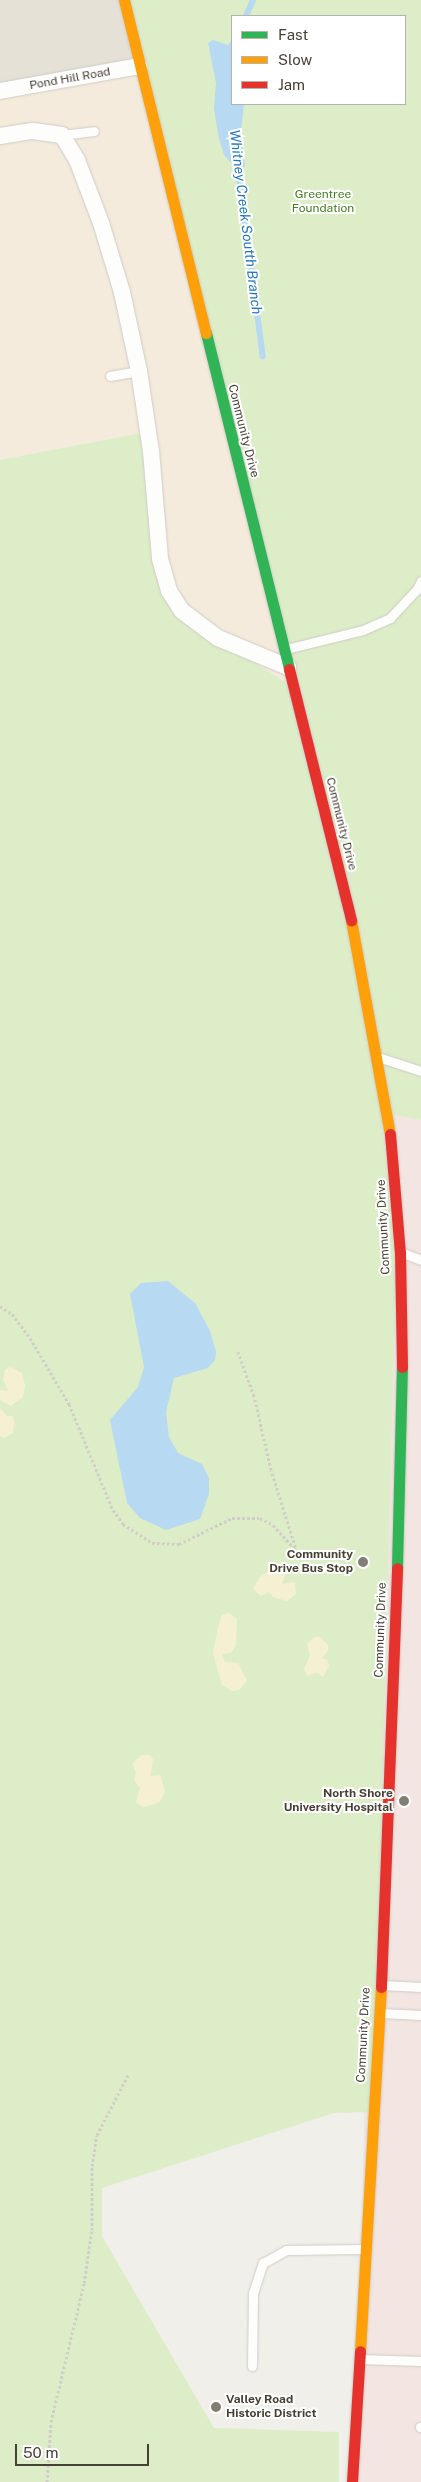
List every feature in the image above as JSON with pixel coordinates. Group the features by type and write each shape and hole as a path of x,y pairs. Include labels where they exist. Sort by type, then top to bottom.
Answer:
{"main road":[{"name":"Community Drive","path":"124,0 283,650 350,914 378,1057 394,1160 400,1252 402,1365 398,1559 380,2013 352,2482"}],"street":[{"name":"Pond Hill Road","path":"0,91 139,66"},
{"path":"0,136 33,132 62,135 77,160 109,246 139,371 151,451 160,559 169,591 182,611 206,629 233,645 288,667"}],"lane":[{"path":"62,135 94,131"},
{"path":"110,376 139,371"},
{"path":"283,650 363,630 390,618 418,589 421,581"},
{"path":"378,1057 421,1071"},
{"path":"400,1252 421,1261"},
{"path":"381,1985 421,1987"},
{"path":"380,2013 421,2014"},
{"path":"252,2366 253,2293 264,2263 286,2250 366,2249"},
{"path":"359,2359 421,2361"}],"path":[{"path":"0,1306 12,1314 30,1338 69,1404 113,1510 123,1524 152,1543 179,1544 232,1518 260,1518 273,1525 297,1552 271,1470 254,1396 238,1352"},
{"path":"46,2482 51,2422 84,2283 92,2230 92,2166 97,2135 128,2075"}],"shaded area":[{"path":"0,0 124,0 139,66 0,91"},
{"path":"139,66 291,686 200,628 169,594 146,432 0,460 0,91"},
{"name":"North Shore University Hospital","path":"381,1112 421,1120 421,2482 358,2482"}],"green space":[{"name":"Greentree Foundation","path":"123,0 421,0 421,1120 381,1112 396,1263 374,2112 334,2113 102,2188 102,2236 214,2428 339,2432 339,2482 0,2482 0,460 146,432 158,559 200,628 290,685"}],"sand":[{"path":"10,1367 22,1373 25,1385 23,1397 11,1406 0,1400 0,1390 8,1391 3,1379 5,1370"},
{"path":"0,1408 7,1416 13,1416 13,1433 5,1438 0,1436"},
{"path":"273,1568 286,1573 282,1584 295,1582 296,1594 287,1601 273,1597 269,1592 261,1596 253,1589 259,1578"},
{"path":"229,1613 237,1619 236,1645 231,1653 222,1654 225,1662 238,1663 247,1681 239,1690 232,1691 222,1685 213,1653 222,1615"},
{"path":"314,1637 320,1637 328,1645 328,1651 322,1658 327,1660 329,1666 323,1677 317,1673 307,1675 304,1669 310,1655 307,1644"},
{"path":"142,1755 150,1755 153,1759 151,1776 160,1775 165,1791 159,1803 143,1807 136,1802 140,1788 134,1781 136,1772 132,1764"}],"water":[{"path":"213,40 228,45 231,41 231,105 244,105 241,131 245,166 238,171 224,155 219,139 214,109 216,83 208,43"},
{"path":"168,1281 195,1303 210,1331 216,1352 215,1360 208,1368 174,1378 166,1412 169,1437 178,1453 202,1464 209,1478 209,1494 200,1519 166,1530 140,1518 127,1503 110,1420 138,1387 144,1367 130,1294 141,1283"}],"waterway":[{"name":"Whitney Creek Soutth Branch","path":"246,15 253,0"},
{"name":"Whitney Creek Soutth Branch","path":"238,165 263,356"}],"traffic: fast":[{"path":"206,333 289,669"},
{"path":"397,1568 402,1367"}],"traffic: slow":[{"path":"124,0 206,333"},
{"path":"351,920 390,1134"},
{"path":"360,2351 381,1987"}],"traffic: jam":[{"path":"289,669 351,920"},
{"path":"390,1134 400,1252 402,1367"},
{"path":"381,1987 397,1568"},
{"path":"352,2482 360,2351"}],"place":[{"name":"Community Drive Bus Stop","path":"363,1562"},
{"name":"North Shore University Hospital","path":"404,1801"},
{"name":"Valley Road Historic District","path":"216,2407"}]}
